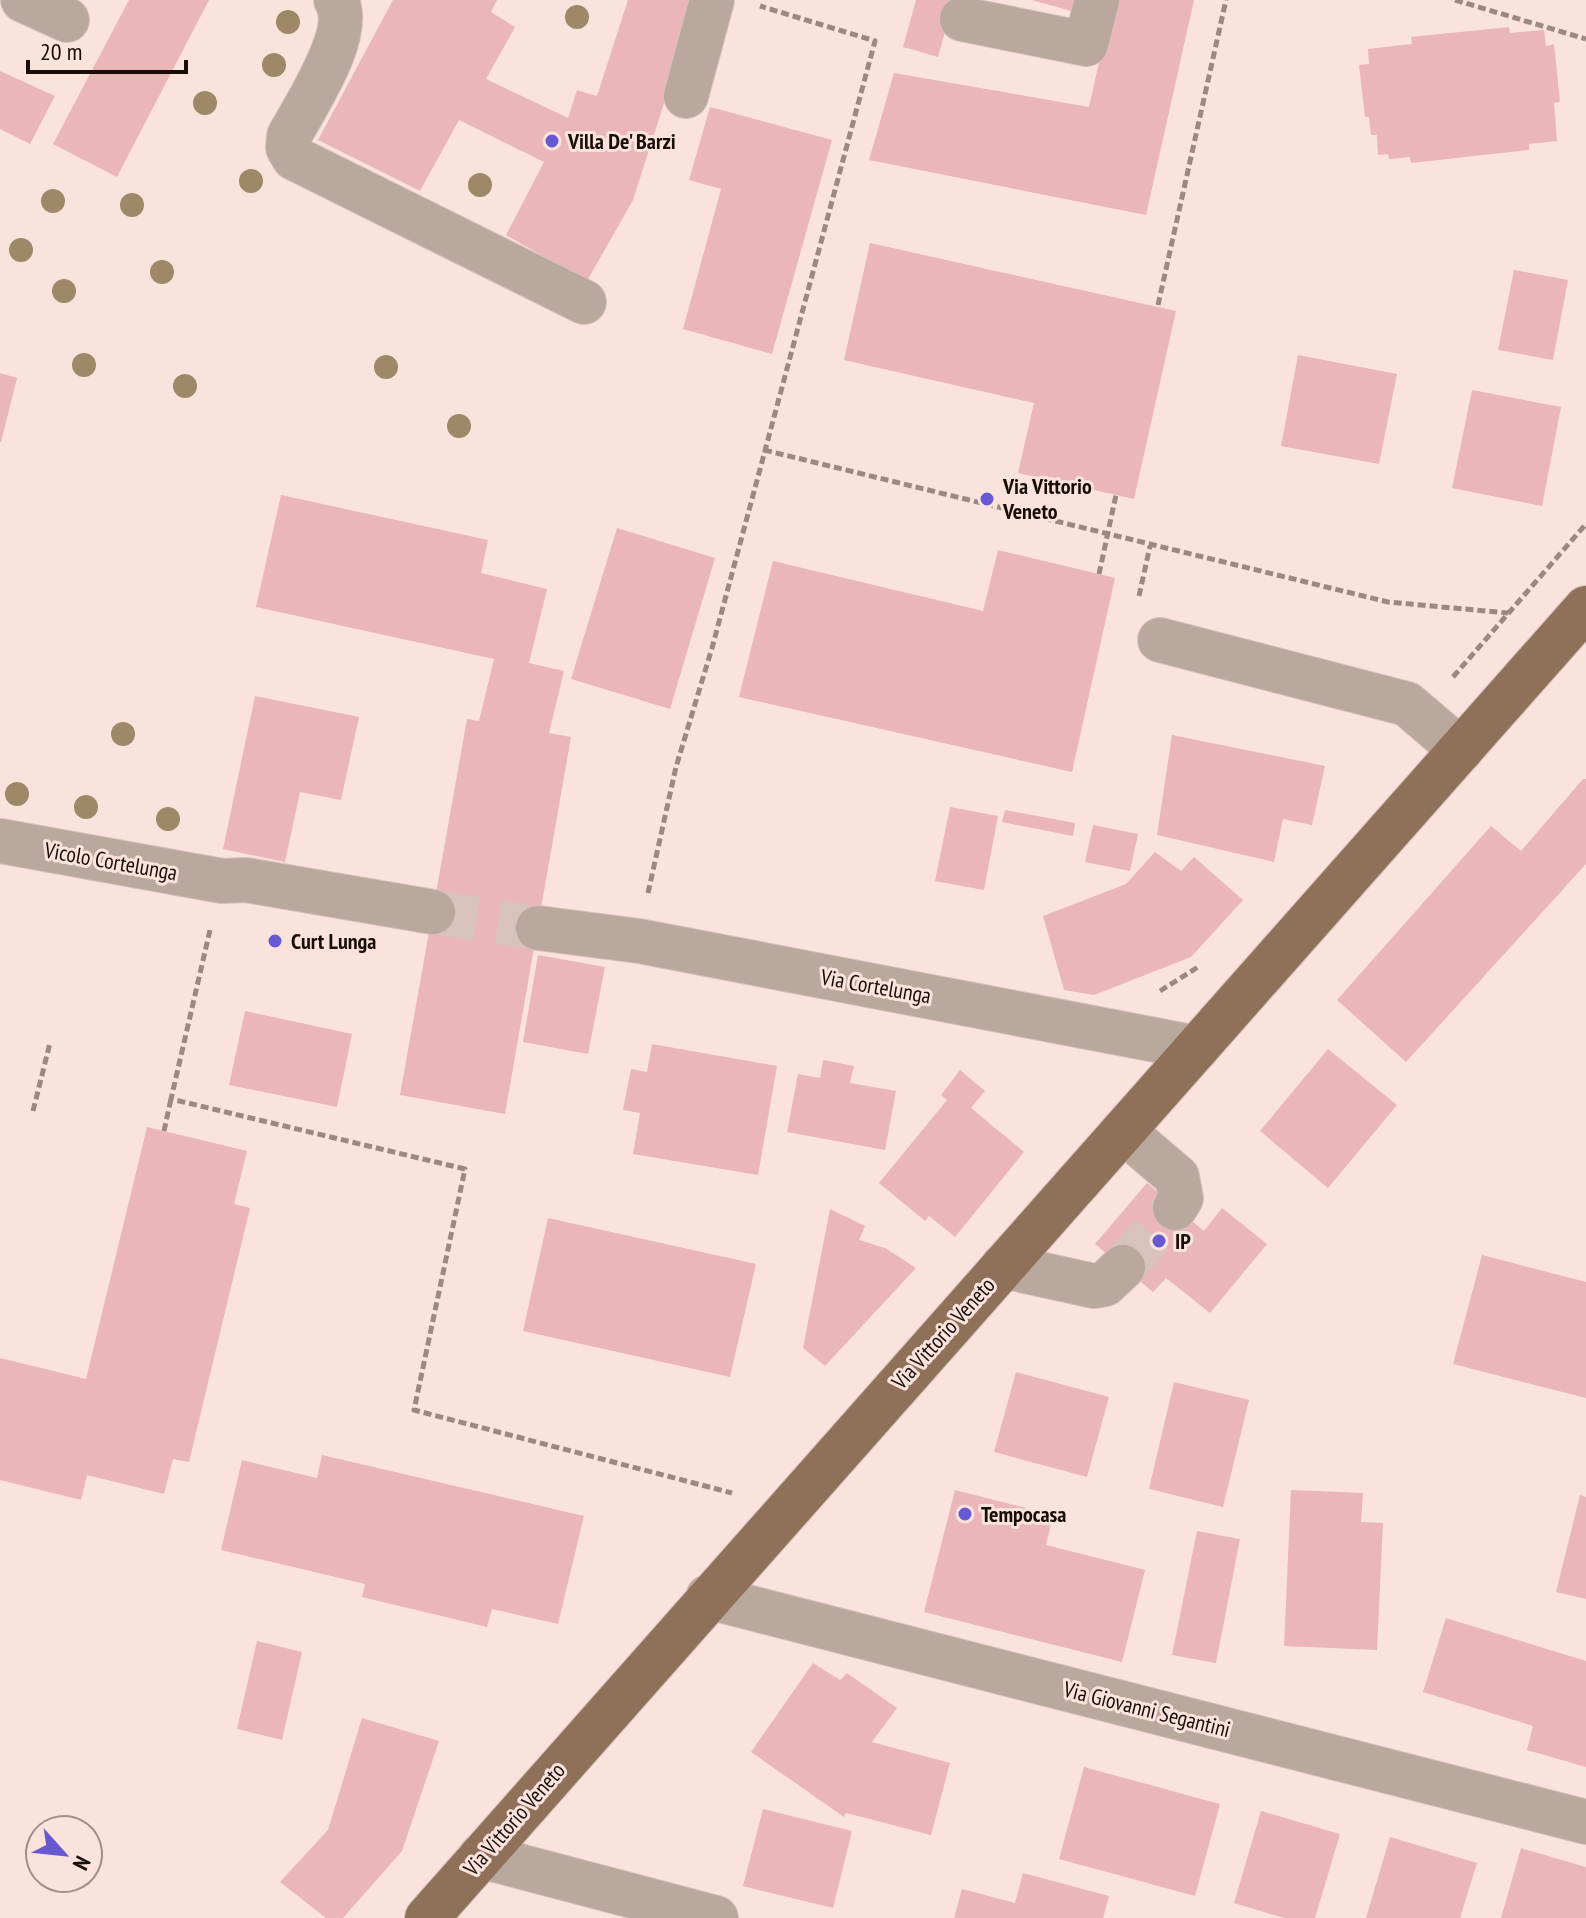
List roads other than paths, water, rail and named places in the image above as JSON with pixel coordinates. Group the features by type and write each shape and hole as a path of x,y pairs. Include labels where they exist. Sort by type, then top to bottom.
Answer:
{"main road":[{"name":"Via Vittorio Veneto","path":"427,1918 1586,608"}],"street":[{"path":"23,0 67,20"},
{"path":"336,0 341,9 339,39 289,136 288,148 294,158 584,302"},
{"path":"686,96 712,0"},
{"path":"962,19 1086,44 1097,0"},
{"path":"1160,640 1407,704 1461,750"},
{"name":"Vicolo Cortelunga","path":"0,841 222,881 246,880 433,912"},
{"name":"Via Cortelunga","path":"546,928 639,941 1197,1048"},
{"path":"1123,1131 1177,1177 1181,1198 1175,1208"},
{"path":"1003,1266 1094,1286 1105,1284 1123,1267"},
{"name":"Via Giovanni Segantini","path":"708,1597 1586,1822"},
{"path":"481,1856 716,1918"}],"tunnel":[{"path":"433,912 538,928"},
{"path":"1123,1267 1175,1208"}],"place":[{"name":"Villa De' Barzi","path":"552,141"},
{"name":"Via Vittorio Veneto","path":"987,499"},
{"name":"Curt Lunga","path":"275,941"},
{"name":"IP","path":"1159,1241"},
{"name":"Tempocasa","path":"965,1514"}]}
